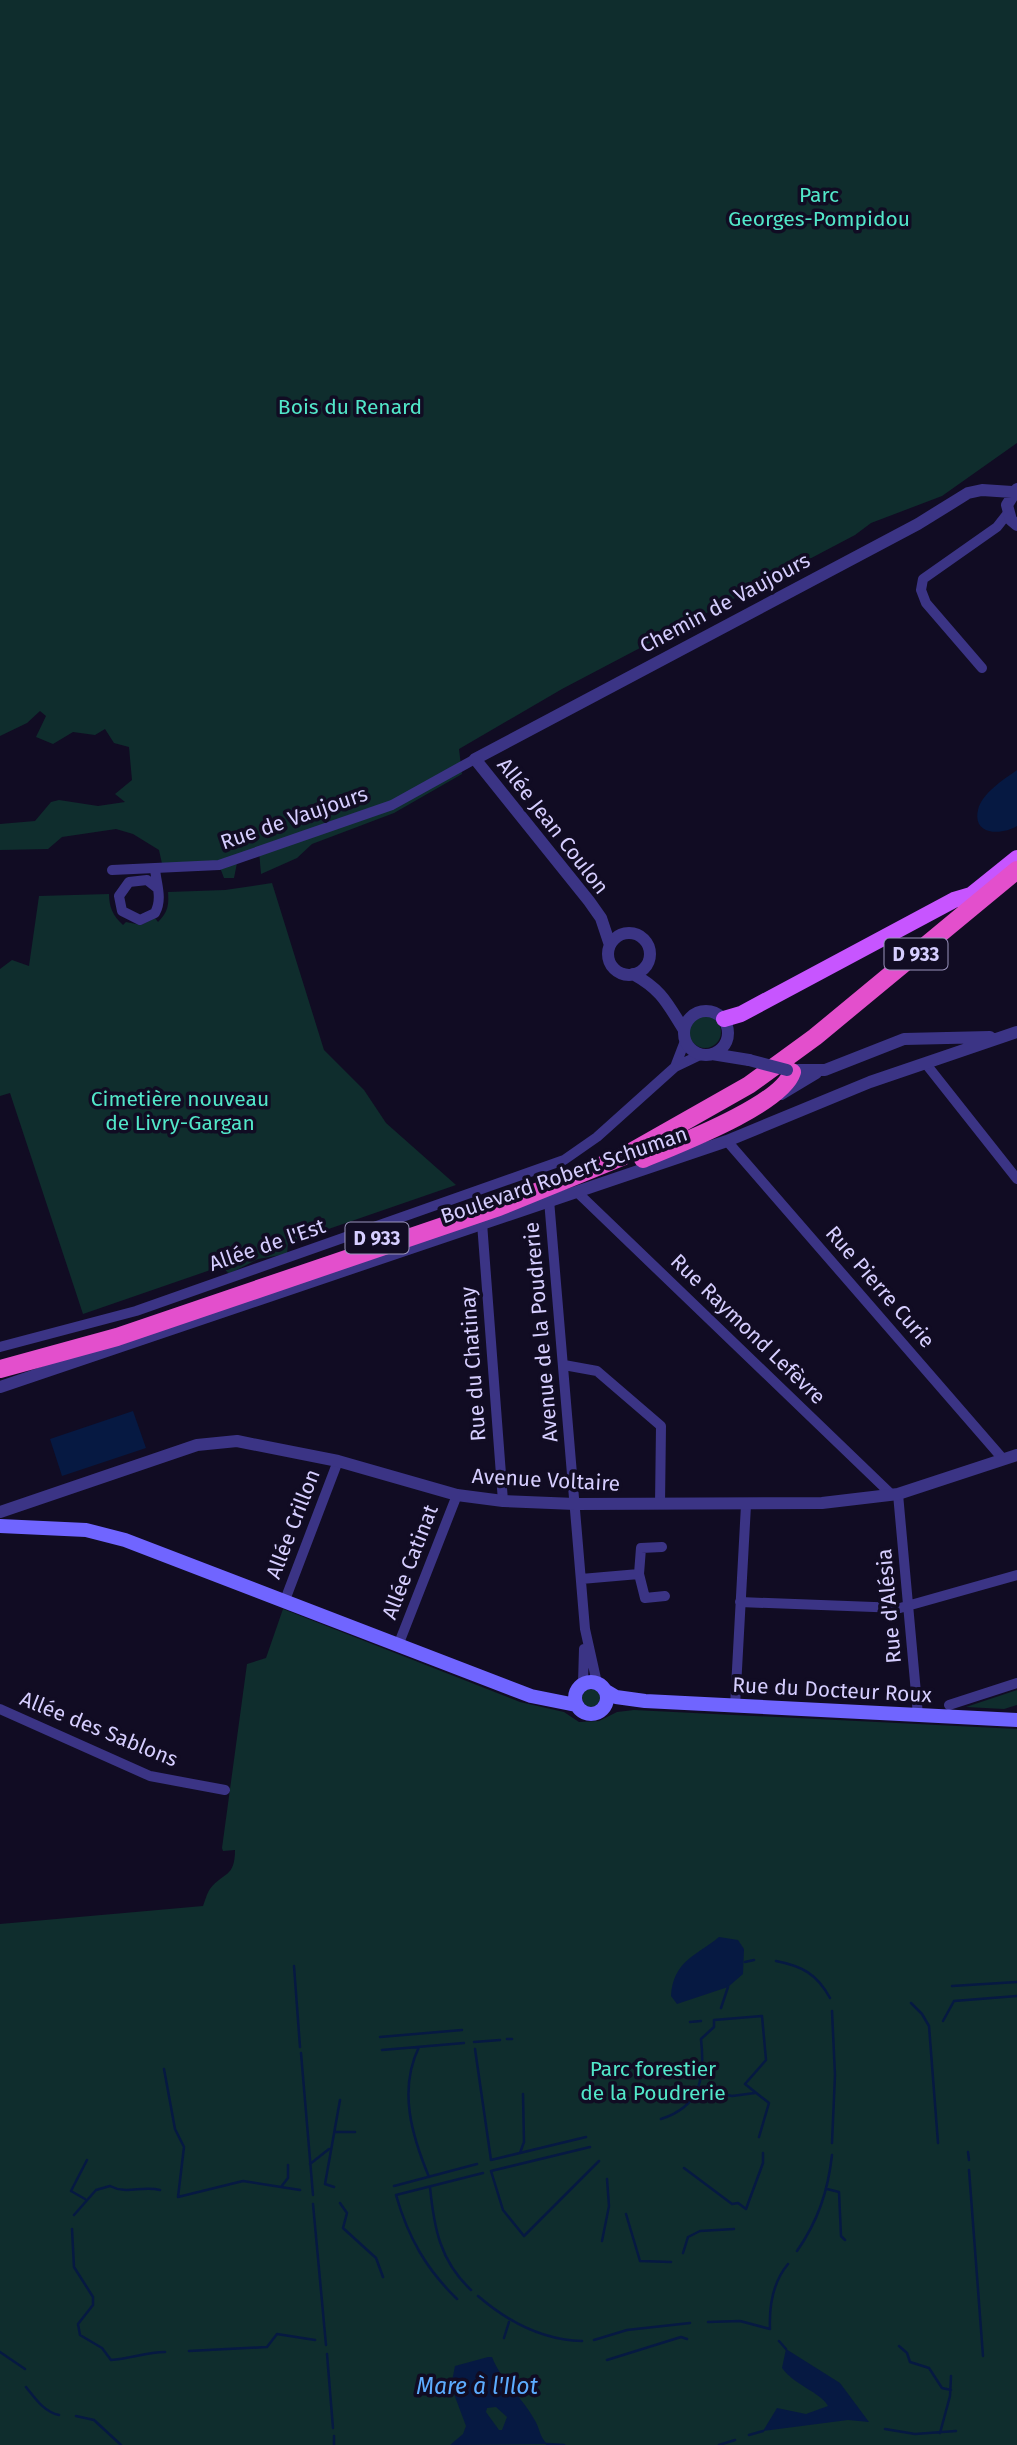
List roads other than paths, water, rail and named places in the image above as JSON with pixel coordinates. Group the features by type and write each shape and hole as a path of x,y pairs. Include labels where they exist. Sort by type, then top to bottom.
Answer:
{"highway":[{"name":"D 933","path":"0,1369 117,1337 499,1207 580,1183 749,1085 815,1037 1017,870"},
{"name":"D 933","path":"0,1359 115,1328 496,1197 617,1149 740,1080 803,1034 971,895"},
{"path":"580,1183 679,1144 774,1096 790,1079 789,1071"}],"main road":[{"name":"D 933","path":"971,895 1017,858"},
{"path":"724,1019 741,1014 954,900 971,895"},
{"name":"Rue du Docteur Roux","path":"0,1526 104,1534 399,1643 542,1700 576,1705 582,1712 592,1714 604,1707 645,1701"},
{"name":"Rue du Docteur Roux","path":"509,1686 555,1694 590,1687 616,1697 645,1701 1017,1720"},
{"path":"576,1705 590,1687 604,1707"}],"street":[{"name":"Chemin de Vaujours","path":"475,759 918,524 968,493 982,490 995,493 1015,490"},
{"path":"982,668 926,603 921,590 923,579 997,527 1015,490"},
{"path":"995,493 1017,525"},
{"name":"Rue de Vaujours","path":"122,888 117,870 219,865 393,805 475,759"},
{"name":"Allée Jean Coulon","path":"475,759 601,918 624,933"},
{"path":"155,868 159,905 149,918 140,920 122,911 119,896 122,888 137,879 147,880 156,887"},
{"name":"Allée Jean Coulon","path":"601,918 610,945"},
{"path":"652,985 647,942 635,933 624,933 610,945 608,957 613,968 652,985 673,1007 684,1035 706,1054 737,1060 746,1059 789,1071 817,1072"},
{"path":"633,975 648,964"},
{"path":"673,1007 695,1014 711,1011 724,1019 729,1032 727,1040 721,1050 706,1054"},
{"path":"684,1035 695,1014"},
{"name":"Boulevard Robert Schuman","path":"0,1387 550,1200 580,1183 727,1141 870,1082 1017,1032"},
{"name":"Allée de l'Est","path":"675,1067 684,1035"},
{"path":"774,1096 817,1072 904,1039 1003,1037"},
{"path":"923,1038 934,1048 932,1062 1017,1179"},
{"path":"727,1040 746,1059"},
{"name":"Allée de l'Est","path":"0,1347 124,1315 545,1169 564,1160 597,1137 675,1067 706,1054"},
{"name":"Rue Pierre Curie","path":"727,1141 1003,1459"},
{"name":"Rue Raymond Lefèvre","path":"580,1183 895,1494"},
{"name":"Avenue de la Poudrerie","path":"550,1200 590,1687"},
{"name":"Rue du Chatinay","path":"482,1223 503,1501"},
{"path":"564,1365 597,1371 661,1426 660,1504"},
{"name":"Avenue Voltaire","path":"0,1512 197,1445 237,1441 259,1443 338,1461 457,1494 503,1501 575,1504 822,1503 895,1494 1017,1455"},
{"name":"Allée Crillon","path":"285,1600 338,1461"},
{"name":"Allée Catinat","path":"399,1643 457,1494"},
{"name":"Rue d'Alésia","path":"895,1494 909,1605 918,1715"},
{"path":"735,1706 746,1505"},
{"path":"662,1547 641,1548 639,1574 645,1598 665,1596"},
{"path":"580,1579 639,1574"},
{"path":"740,1602 893,1608 1017,1575"},
{"path":"949,1705 1017,1684"},
{"name":"Allée des Sablons","path":"0,1709 150,1776 225,1790"}],"water":[{"path":"1017,770 1017,826 997,832 984,829 977,819 980,804 994,787"},
{"path":"133,1411 146,1448 62,1476 50,1439"},
{"path":"719,1937 738,1940 744,1949 743,1974 728,1987 677,2004 671,1996 676,1975 681,1967"},
{"path":"786,2349 840,2383 869,2422 848,2420 763,2431 777,2408 806,2414 828,2406 782,2368"},
{"name":"Mare à l'Ilot","path":"492,2357 536,2422 547,2444 450,2445 463,2434 466,2426 451,2386 455,2366","holes":["496,2407 507,2417 502,2430 499,2430 486,2412 487,2408"]}],"waterway":[{"path":"745,1962 754,1960"},
{"path":"776,1961 808,1972 830,1998"},
{"path":"294,1966 300,2047"},
{"path":"952,1986 1017,1982"},
{"path":"721,2008 728,1987"},
{"path":"943,2021 954,2001 1017,1996"},
{"path":"911,2003 929,2026 938,2143"},
{"path":"832,2011 835,2075 832,2143"},
{"path":"661,2119 675,2113 693,2098 701,2077 701,2039 714,2027 714,2020 762,2016 766,2060 745,2084 769,2103 759,2137"},
{"path":"690,2022 701,2021"},
{"path":"380,2037 462,2030"},
{"path":"507,2039 512,2039"},
{"path":"474,2042 500,2040"},
{"path":"382,2050 464,2043"},
{"path":"419,2047 409,2080 408,2096 417,2145 429,2177"},
{"path":"475,2049 491,2160 586,2137"},
{"path":"301,2053 313,2195"},
{"path":"164,2069 175,2129 184,2147 178,2197 243,2181 300,2190"},
{"path":"700,2089 732,2096 755,2093"},
{"path":"520,2153 524,2142 523,2094"},
{"path":"334,2187 325,2184 340,2100"},
{"path":"336,2132 355,2132"},
{"path":"590,2147 491,2171 503,2210 524,2236 599,2161"},
{"path":"310,2164 329,2149"},
{"path":"968,2152 969,2160"},
{"path":"684,2168 732,2204 738,2203 746,2209 763,2163 763,2153"},
{"path":"797,2251 821,2205 832,2155"},
{"path":"85,2199 71,2191 87,2160"},
{"path":"394,2186 477,2164"},
{"path":"281,2187 288,2178 288,2165"},
{"path":"969,2170 983,2356"},
{"path":"457,2299 419,2252 396,2195 483,2173"},
{"path":"602,2241 609,2206 607,2179"},
{"path":"74,2215 96,2190 110,2186 122,2190 160,2190"},
{"path":"430,2187 440,2243 452,2267 471,2290"},
{"path":"827,2189 839,2192 841,2236 845,2240"},
{"path":"340,2203 347,2213 343,2228 376,2258 383,2277"},
{"path":"313,2204 326,2345"},
{"path":"626,2214 640,2261 671,2262"},
{"path":"72,2229 74,2267 93,2297 93,2305 78,2324 80,2335 102,2348 111,2360 165,2352"},
{"path":"683,2253 688,2237 700,2231 734,2229"},
{"path":"708,2322 740,2321 770,2329 773,2295 788,2264"},
{"path":"478,2296 526,2328 553,2337 582,2341"},
{"path":"504,2338 509,2322"},
{"path":"594,2340 627,2330 690,2323"},
{"path":"189,2351 267,2347 277,2334 315,2340"},
{"path":"607,2360 681,2337 687,2339"},
{"path":"779,2341 786,2349"},
{"path":"899,2346 907,2353 910,2362 929,2368 942,2388 951,2390"},
{"path":"0,2352 25,2369"},
{"path":"327,2354 333,2428"},
{"path":"940,2433 950,2396 951,2376"},
{"path":"26,2387 44,2408 59,2415"},
{"path":"76,2416 94,2420 121,2445"},
{"path":"885,2429 915,2434 956,2431"},
{"path":"749,2435 763,2431"},
{"path":"334,2436 334,2445"},
{"path":"719,2445 735,2440"},
{"path":"547,2444 564,2445"}],"park label":[{"name":"Parc Georges-Pompidou","path":"819,207"},
{"name":"Bois du Renard","path":"350,407"},
{"name":"Cimetière nouveau de Livry-Gargan","path":"180,1111"},
{"name":"Parc forestier de la Poudrerie","path":"653,2081"}]}
